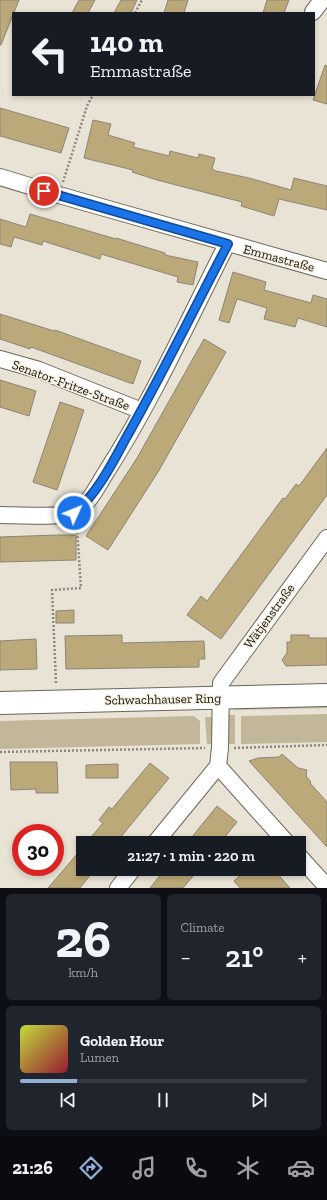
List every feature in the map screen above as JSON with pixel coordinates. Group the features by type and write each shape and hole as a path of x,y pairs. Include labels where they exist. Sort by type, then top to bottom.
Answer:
{"main road":[{"name":"Schwachhauser Ring","path":"0,703 327,695"}],"street":[{"name":"Emmastraße","path":"0,177 59,196 327,271"},
{"path":"0,514 62,515 74,513 86,504 142,411 228,244"},
{"name":"Senator-Fritze-Straße","path":"0,359 39,370 142,411"},
{"name":"Wätjenstraße","path":"218,766 220,748 221,683 327,538"},
{"path":"161,836 218,766 281,836"},
{"path":"306,864 327,887"},
{"path":"118,888 127,876"}],"path":[{"path":"136,12 142,0"},
{"path":"59,196 87,106 92,96"},
{"path":"56,702 52,590 81,588 78,533 74,513"},
{"path":"0,752 327,745"}],"shaded area":[{"path":"327,703 327,708 234,710 235,705"},
{"path":"327,714 327,742 241,744 241,716"},
{"path":"229,715 235,715 235,744 229,744"},
{"path":"194,716 200,721 200,744 0,749 0,721"},
{"path":"205,717 212,717 214,744 207,744"}],"building":[{"path":"0,0 19,0 14,12 12,12 12,18 0,45"},
{"path":"79,0 95,0 89,12 73,12"},
{"path":"121,0 137,0 131,12 115,12"},
{"path":"168,0 188,0 184,12 164,12"},
{"path":"267,0 289,0 284,12 263,12"},
{"path":"325,65 327,66 327,104 313,100"},
{"path":"0,108 69,128 61,153 0,136"},
{"path":"93,120 111,124 108,135 135,143 133,147 169,156 170,151 198,158 199,154 215,158 212,169 216,171 249,178 291,190 294,178 327,186 327,210 279,199 274,216 241,206 242,202 157,180 132,172 133,170 84,158"},
{"path":"30,214 116,238 165,253 165,255 198,262 193,285 177,282 178,277 101,254 100,259 43,241 42,245 14,237 11,247 0,244 0,219 26,227"},
{"path":"233,272 266,282 264,290 311,303 313,295 327,299 327,327 298,318 295,327 264,319 267,308 237,299 229,323 219,320"},
{"path":"0,314 54,331 55,330 141,361 133,384 31,347 30,349 0,339"},
{"path":"204,339 226,352 158,472 108,550 86,536 137,458"},
{"path":"0,380 36,391 29,416 0,407"},
{"path":"60,402 84,410 57,490 33,482"},
{"path":"327,448 327,495 221,639 187,615 201,596 207,601 283,498 285,499 296,484 299,486"},
{"path":"76,535 76,560 0,562 0,537"},
{"path":"74,610 74,623 56,623 56,611"},
{"path":"122,635 122,643 204,641 205,659 199,659 199,667 66,669 65,636"},
{"path":"291,635 309,635 309,638 327,638 327,665 286,666 282,660 287,653 287,642 291,642"},
{"path":"36,639 37,669 0,670 0,641"},
{"path":"282,754 298,768 307,770 306,776 311,782 310,783 327,802 327,847 249,761 258,758 279,757"},
{"path":"10,762 57,762 58,793 36,793 36,789 11,790"},
{"path":"150,763 169,778 122,836 92,836 103,823 99,820 109,807 112,809"},
{"path":"118,764 118,778 86,778 86,765"},
{"path":"217,806 237,822 226,836 193,836"},
{"path":"76,855 76,876 89,876 80,888 48,888 58,876 64,876 64,869"},
{"path":"159,876 193,876 183,888 150,888"},
{"path":"239,876 279,876 290,888 240,888 234,881"}],"route":[{"path":"44,191 228,244 142,411 86,504 74,513"}]}
